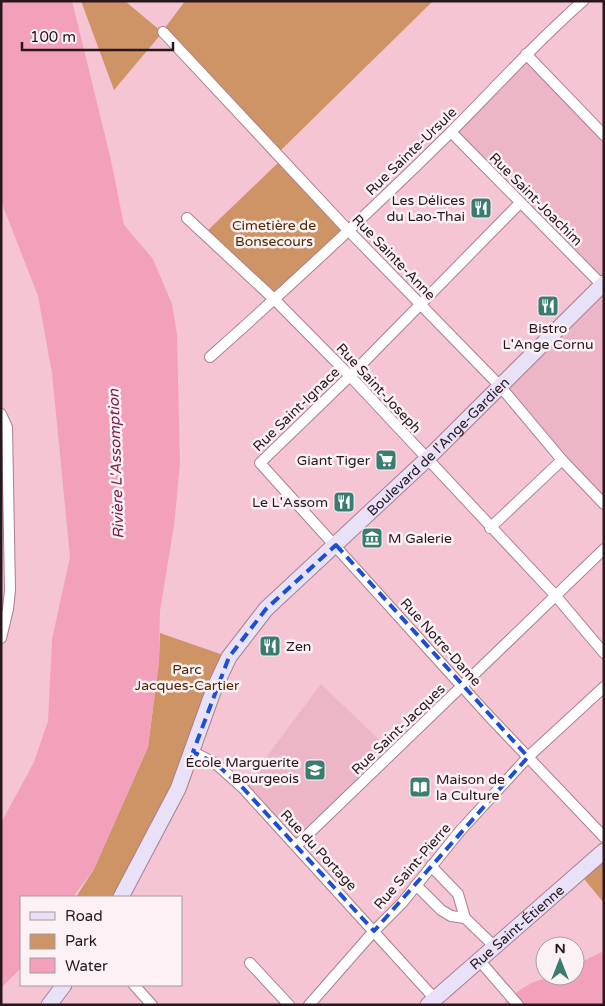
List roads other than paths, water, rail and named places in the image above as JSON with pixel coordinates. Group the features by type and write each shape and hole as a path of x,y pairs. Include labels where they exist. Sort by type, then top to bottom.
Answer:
{"main road":[{"name":"Boulevard de l'Ange-Gardien","path":"122,896 178,789 193,752 214,689 229,657 266,609 427,458 603,284"},
{"name":"Rue Saint-Étienne","path":"431,1002 604,851"},
{"path":"49,1005 63,986"}],"street":[{"name":"Rue Sainte-Ursule","path":"210,357 275,300 451,132 544,34 583,1"},
{"name":"Rue Sainte-Anne","path":"162,32 348,230 500,386 562,460 604,504"},
{"path":"526,54 604,135"},
{"name":"Rue Saint-Joachim","path":"451,132 603,284"},
{"name":"Rue Saint-Ignace","path":"260,463 350,376 520,203"},
{"name":"Rue Saint-Joseph","path":"187,218 275,300 350,376 490,528 555,595 604,652"},
{"path":"1,414 7,427 5,542 8,610 1,638"},
{"path":"490,528 562,460"},
{"name":"Rue Notre-Dame","path":"260,463 462,686 604,837"},
{"name":"Rue Saint-Jacques","path":"297,845 604,549"},
{"name":"Rue Saint-Pierre","path":"309,1005 374,931 402,903 460,831 528,757 604,687"},
{"name":"Rue du Portage","path":"193,752 215,763 297,845 374,931 431,1002"},
{"path":"431,866 458,894 465,918 494,946"},
{"path":"416,885 441,910 451,916 465,918"},
{"path":"479,960 518,1005"},
{"path":"250,963 290,1005"},
{"path":"135,986 152,1005"}],"water":[{"name":"Rivière L'Assomption","path":"1,1 72,1 111,160 124,225 153,259 172,304 177,334 180,464 174,526 160,611 159,661 148,747 94,869 74,896 20,896 20,969 1,988 1,823 34,762 48,721 52,639 70,557 52,373 38,296 1,201"},
{"path":"604,951 604,1005 503,1005 519,990 535,981 535,986 585,986 585,960"}],"place":[{"name":"Les Délices du Lao-Thai","path":"481,208"},
{"name":"Bistro L'Ange Cornu","path":"548,306"},
{"name":"Giant Tiger","path":"386,460"},
{"name":"Le L'Assom","path":"344,502"},
{"name":"M Galerie","path":"372,538"},
{"name":"Zen","path":"270,646"},
{"name":"École Marguerite Bourgeois","path":"315,770"},
{"name":"Maison de la Culture","path":"420,787"}],"park label":[{"name":"Cimetière de Bonsecours","path":"274,234"},
{"name":"Parc Jacques-Cartier","path":"187,678"}]}
